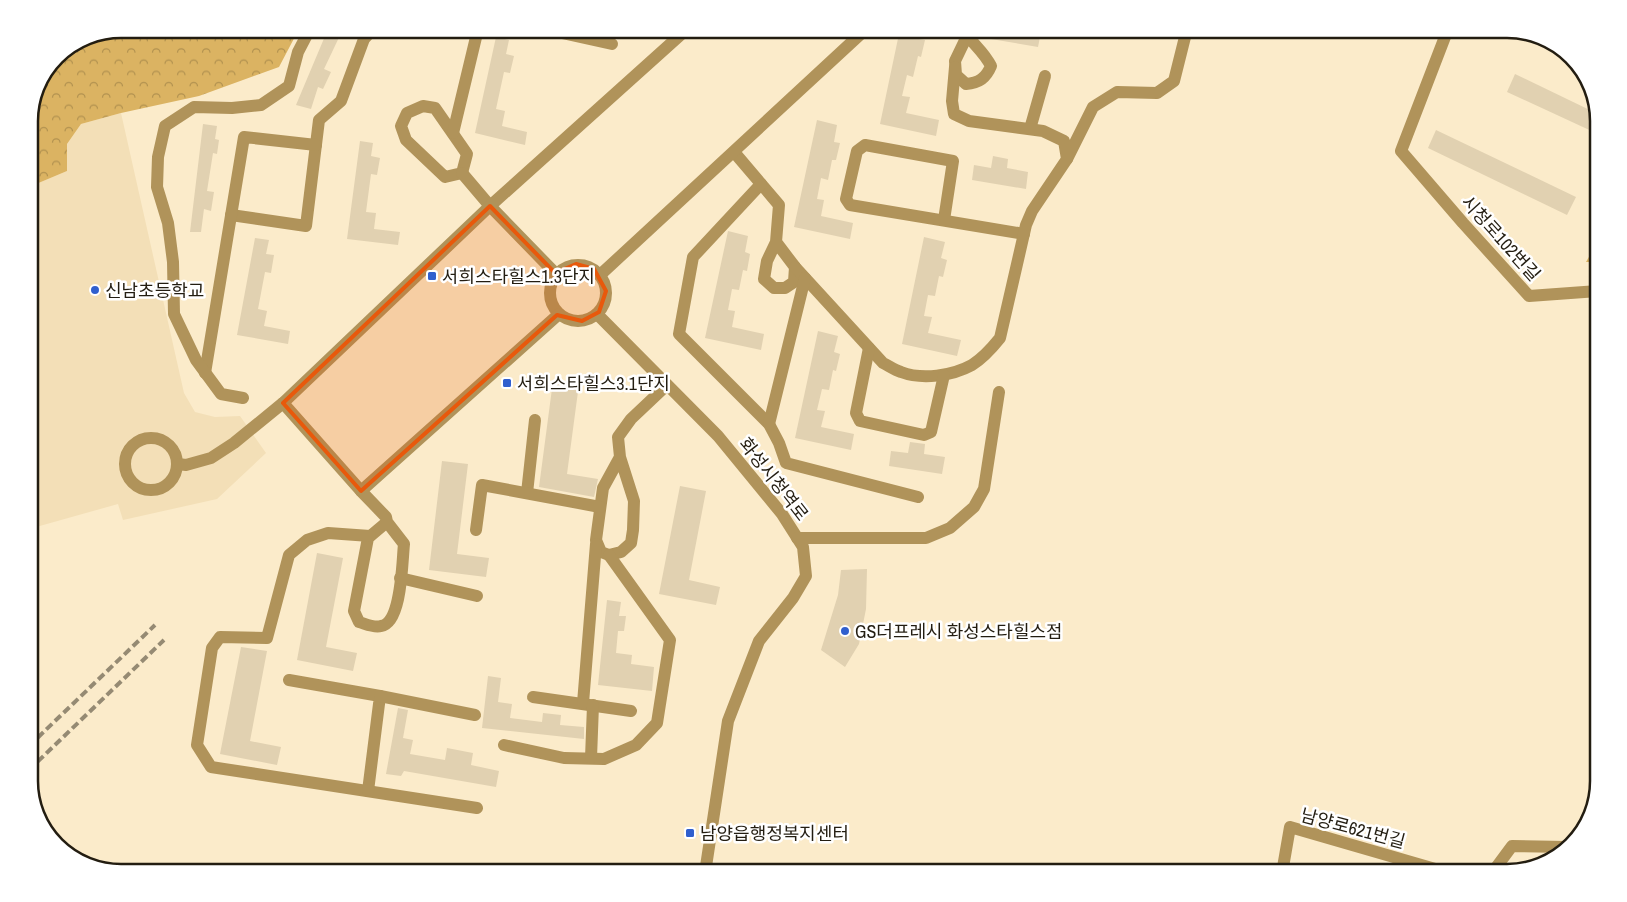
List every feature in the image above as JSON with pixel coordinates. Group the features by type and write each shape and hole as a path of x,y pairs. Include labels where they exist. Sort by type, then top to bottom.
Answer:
{"street":[{"path":"243,398 221,394 196,360 174,314 173,262 168,223 157,187 158,157 166,126 194,107 232,108 260,105 289,86 298,52 305,38"},
{"path":"231,215 306,226 319,120 341,101 365,38"},
{"path":"452,133 476,38"},
{"path":"589,38 612,44"},
{"path":"178,464 186,465 211,458 234,443 283,403 490,206 677,38"},
{"path":"600,276 856,38"},
{"path":"963,38 955,61 956,75 966,84 975,83 983,79 988,74 991,66 985,54 970,38"},
{"path":"776,242 795,267 883,363 902,372 922,375 944,374 972,365 990,351 1000,338 1024,234 1032,211 1067,159 1093,107 1117,92 1157,93 1174,81 1185,38"},
{"name":"시청로102번길","path":"1445,38 1401,151 1529,296 1589,293"},
{"path":"956,67 952,101 954,114 970,121 1043,131 1064,141 1067,159"},
{"path":"1030,129 1045,76"},
{"path":"423,106 434,108 467,154 462,173 445,178 406,140 401,126 407,113 423,106"},
{"path":"206,373 244,137 316,146"},
{"path":"944,220 953,161 865,145 857,151 846,199 850,205 1024,234"},
{"path":"734,152 779,205 776,242 767,261 764,279 774,288 785,288 794,282 795,267"},
{"path":"462,173 490,206 556,274"},
{"path":"761,184 694,257 679,334 769,424 779,443 786,463 918,497"},
{"path":"576,264 588,266 600,276 605,285 606,298 597,314 582,321 573,321 559,314 552,304 549,294 550,285 556,274 576,264"},
{"path":"769,424 805,278"},
{"path":"361,491 559,314"},
{"name":"화성시청역로","path":"597,314 718,436 782,514 803,547 806,576 794,598 759,640 728,722 706,864"},
{"path":"869,348 856,413 860,421 924,435 931,432 944,374"},
{"path":"596,542 601,552 610,554 621,552 631,543 634,501 620,457 618,437 631,419 667,385"},
{"path":"797,538 926,538 950,528 974,507 984,488 999,392"},
{"path":"283,403 361,491 386,516 387,522 404,544 397,608 391,622 382,626 371,626 359,622 354,611 368,538 387,522"},
{"path":"526,494 535,420"},
{"path":"149,438 157,438 172,448 178,464 172,480 166,486 158,490 149,491 141,489 134,484 128,477 125,469 125,460 133,445 140,440 149,438"},
{"path":"591,758 588,704 596,542 603,488 620,457"},
{"path":"476,530 482,485 600,507"},
{"path":"370,536 328,533 307,540 289,555 267,638 220,637 212,648 197,745 211,767 477,808"},
{"path":"504,745 564,758 604,758 636,744 657,723 670,640 610,554"},
{"path":"400,578 477,596"},
{"path":"290,680 475,715"},
{"path":"368,791 380,696"},
{"path":"533,697 631,711"},
{"name":"남양로621번길","path":"1284,864 1290,827 1418,864"},
{"path":"1499,864 1512,846 1557,847"}],"highlighted area":[{"path":"490,206 555,273 576,264 594,269 606,291 599,312 582,321 557,315 361,491 283,403"}],"shaded area":[{"name":"신남초등학교","path":"121,113 184,393 195,412 215,417 240,416 266,453 217,499 123,520 118,504 38,526 38,183 67,171 67,144 81,124"}],"green space":[{"path":"120,38 294,38 279,67 199,96 81,124 67,144 67,171 38,183 38,115 39,104 51,74 74,51 104,39"}],"building":[{"path":"324,38 339,38 324,69 331,72 323,89 318,87 311,109 296,105"},
{"path":"496,38 509,40 506,54 514,56 510,73 504,72 496,109 505,111 502,126 527,132 525,145 475,133"},
{"path":"898,38 919,38 925,40 921,57 918,56 913,77 907,75 902,96 910,97 906,113 939,120 936,136 880,124"},
{"path":"985,38 1040,38 1038,47"},
{"path":"1515,74 1588,109 1589,130 1507,92"},
{"path":"817,120 837,125 834,142 840,143 836,160 832,160 828,180 821,178 817,199 824,200 821,216 853,223 850,239 794,227"},
{"path":"203,124 217,126 215,139 219,140 217,154 213,153 207,191 214,192 211,211 204,209 201,232 190,232"},
{"path":"1436,130 1576,197 1567,215 1428,148"},
{"path":"360,141 373,143 371,156 380,158 377,175 371,174 366,212 376,213 374,229 400,232 398,245 347,239"},
{"path":"993,156 1008,159 1007,168 1028,172 1026,189 972,180 974,165 991,168"},
{"path":"728,231 748,236 745,252 750,254 747,271 743,270 739,290 732,289 728,310 735,311 732,327 764,334 761,350 705,338"},
{"path":"924,237 945,242 941,258 947,260 943,277 939,276 935,296 928,295 924,316 932,317 928,333 961,340 957,356 902,344"},
{"path":"255,238 269,240 266,254 274,255 271,273 265,272 258,309 267,311 264,326 290,331 288,344 237,335"},
{"path":"818,331 838,336 834,352 840,354 836,371 833,370 829,390 822,389 817,410 825,411 821,427 854,434 851,450 795,438"},
{"path":"553,381 579,384 567,474 598,479 594,497 539,487"},
{"path":"910,442 925,444 924,454 945,457 942,474 889,466 891,451 908,453"},
{"path":"442,461 468,464 457,554 489,558 486,577 429,570"},
{"path":"680,486 706,491 689,580 720,587 716,605 659,594"},
{"path":"317,553 343,558 326,647 357,653 353,671 297,660"},
{"name":"GS더프레시 화성스타힐스점","path":"867,569 866,609 859,644 845,667 821,650 838,595 841,570"},
{"path":"607,600 621,602 619,616 626,616 624,631 618,631 616,653 632,655 631,664 654,667 652,691 598,685"},
{"path":"241,647 267,651 250,741 281,747 277,765 220,754"},
{"path":"488,676 501,678 498,702 512,704 510,718 542,722 543,713 561,715 560,725 584,727 584,739 482,728"},
{"path":"398,708 408,710 403,738 413,740 410,754 445,760 447,748 473,753 471,765 499,771 496,787 404,771 401,776 386,774"}],"railway":[{"path":"38,737 155,625"},
{"path":"38,761 164,640"}],"place":[{"name":"서희스타힐스1.3단지","path":"432,276"},
{"name":"신남초등학교","path":"95,290"},
{"name":"서희스타힐스3.1단지","path":"507,383"},
{"name":"GS더프레시 화성스타힐스점","path":"845,631"},
{"name":"남양읍행정복지센터","path":"690,833"}]}
